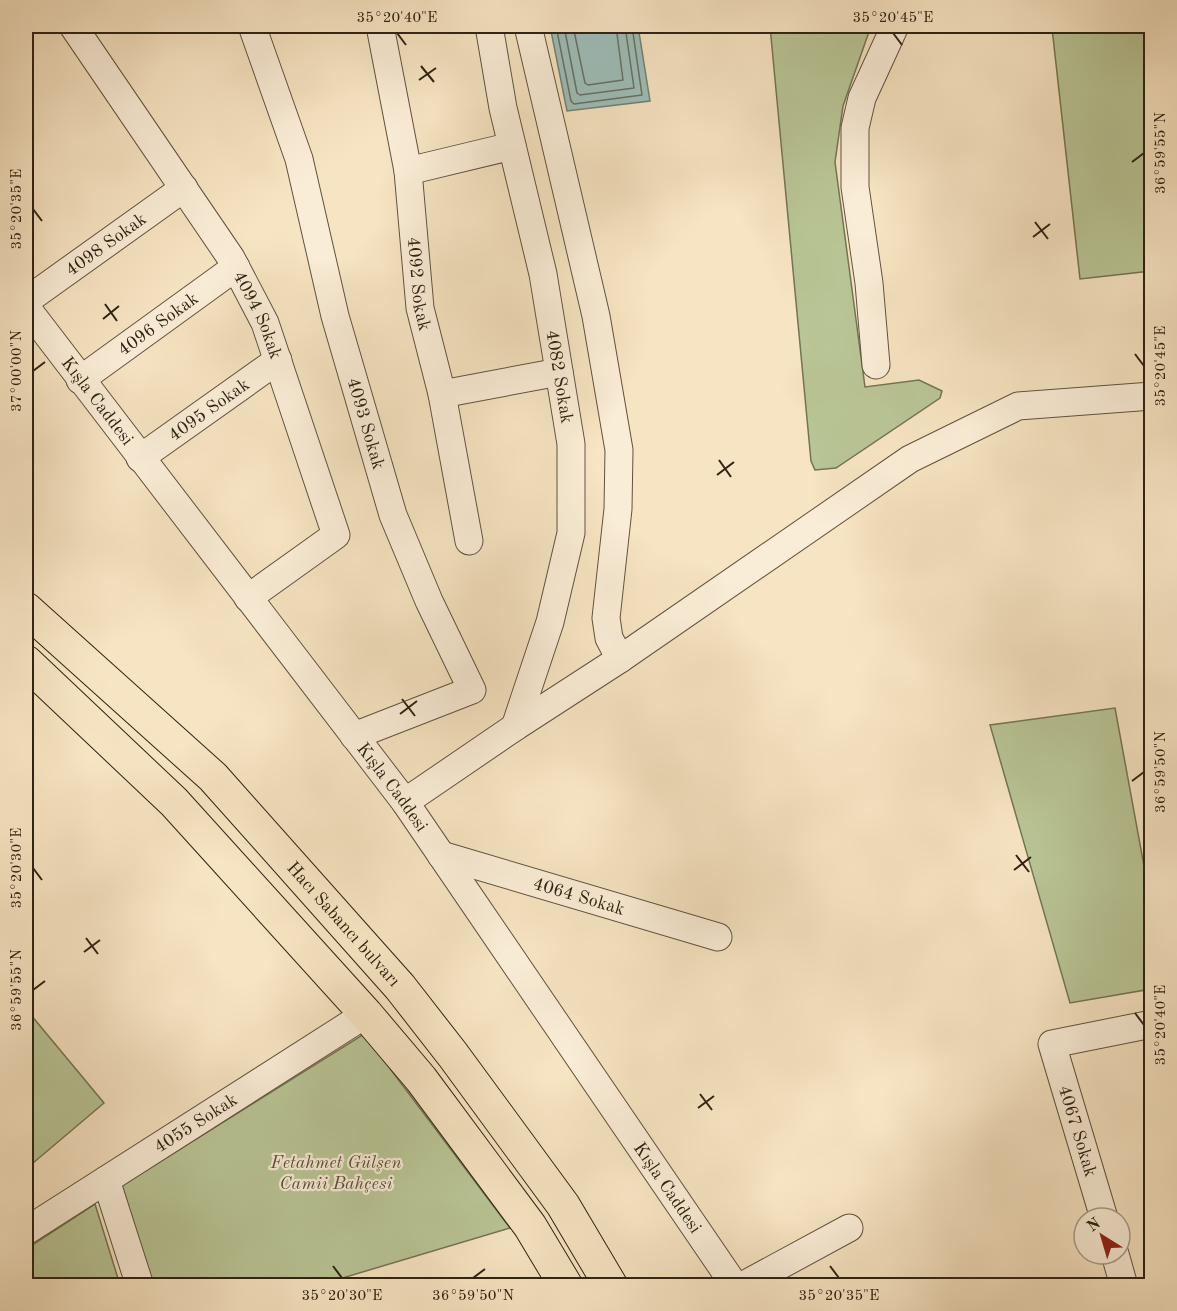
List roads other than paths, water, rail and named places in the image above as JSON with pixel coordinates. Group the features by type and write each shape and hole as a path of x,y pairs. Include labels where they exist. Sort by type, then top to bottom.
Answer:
{"main road":[{"name":"Hacı Sabancı bulvarı","path":"26,609 213,777 400,987 563,1205 610,1286"},
{"path":"26,662 174,802 366,1014 422,1079 530,1226 566,1286"}],"street":[{"name":"4094 Sokak","path":"73,26 236,267 266,323 336,535 248,598"},
{"name":"4093 Sokak","path":"252,26 299,159 334,316 393,515 429,601 472,690 354,736"},
{"name":"4092 Sokak","path":"380,26 408,171 420,308 442,394 469,541"},
{"name":"4082 Sokak","path":"489,26 503,108 543,274 571,444 571,533 550,622 515,727"},
{"path":"528,26 596,316 619,450 618,509 606,618 609,638 620,660"},
{"path":"876,365 869,283 855,187 855,129 862,98 895,26"},
{"path":"408,171 512,146"},
{"name":"4098 Sokak","path":"26,301 184,188"},
{"name":"4096 Sokak","path":"80,381 236,267"},
{"name":"Kışla Caddesi","path":"26,308 405,802 735,1286"},
{"name":"4095 Sokak","path":"140,458 278,360"},
{"path":"442,394 559,372"},
{"path":"405,802 515,727 620,660 910,459 1018,405 1152,396"},
{"name":"4064 Sokak","path":"441,855 718,937"},
{"name":"4055 Sokak","path":"26,1231 366,1014"},
{"name":"4067 Sokak","path":"1100,1206 1052,1044 1152,1024"},
{"path":"106,1180 140,1286"},
{"path":"742,1286 849,1228"},
{"path":"1118,1266 1124,1286"}],"water":[{"path":"550,26 638,26 650,101 567,111"}],"park label":[{"name":"Fetahmet Gülşen Camii Bahçesi","path":"336,1172"}]}
